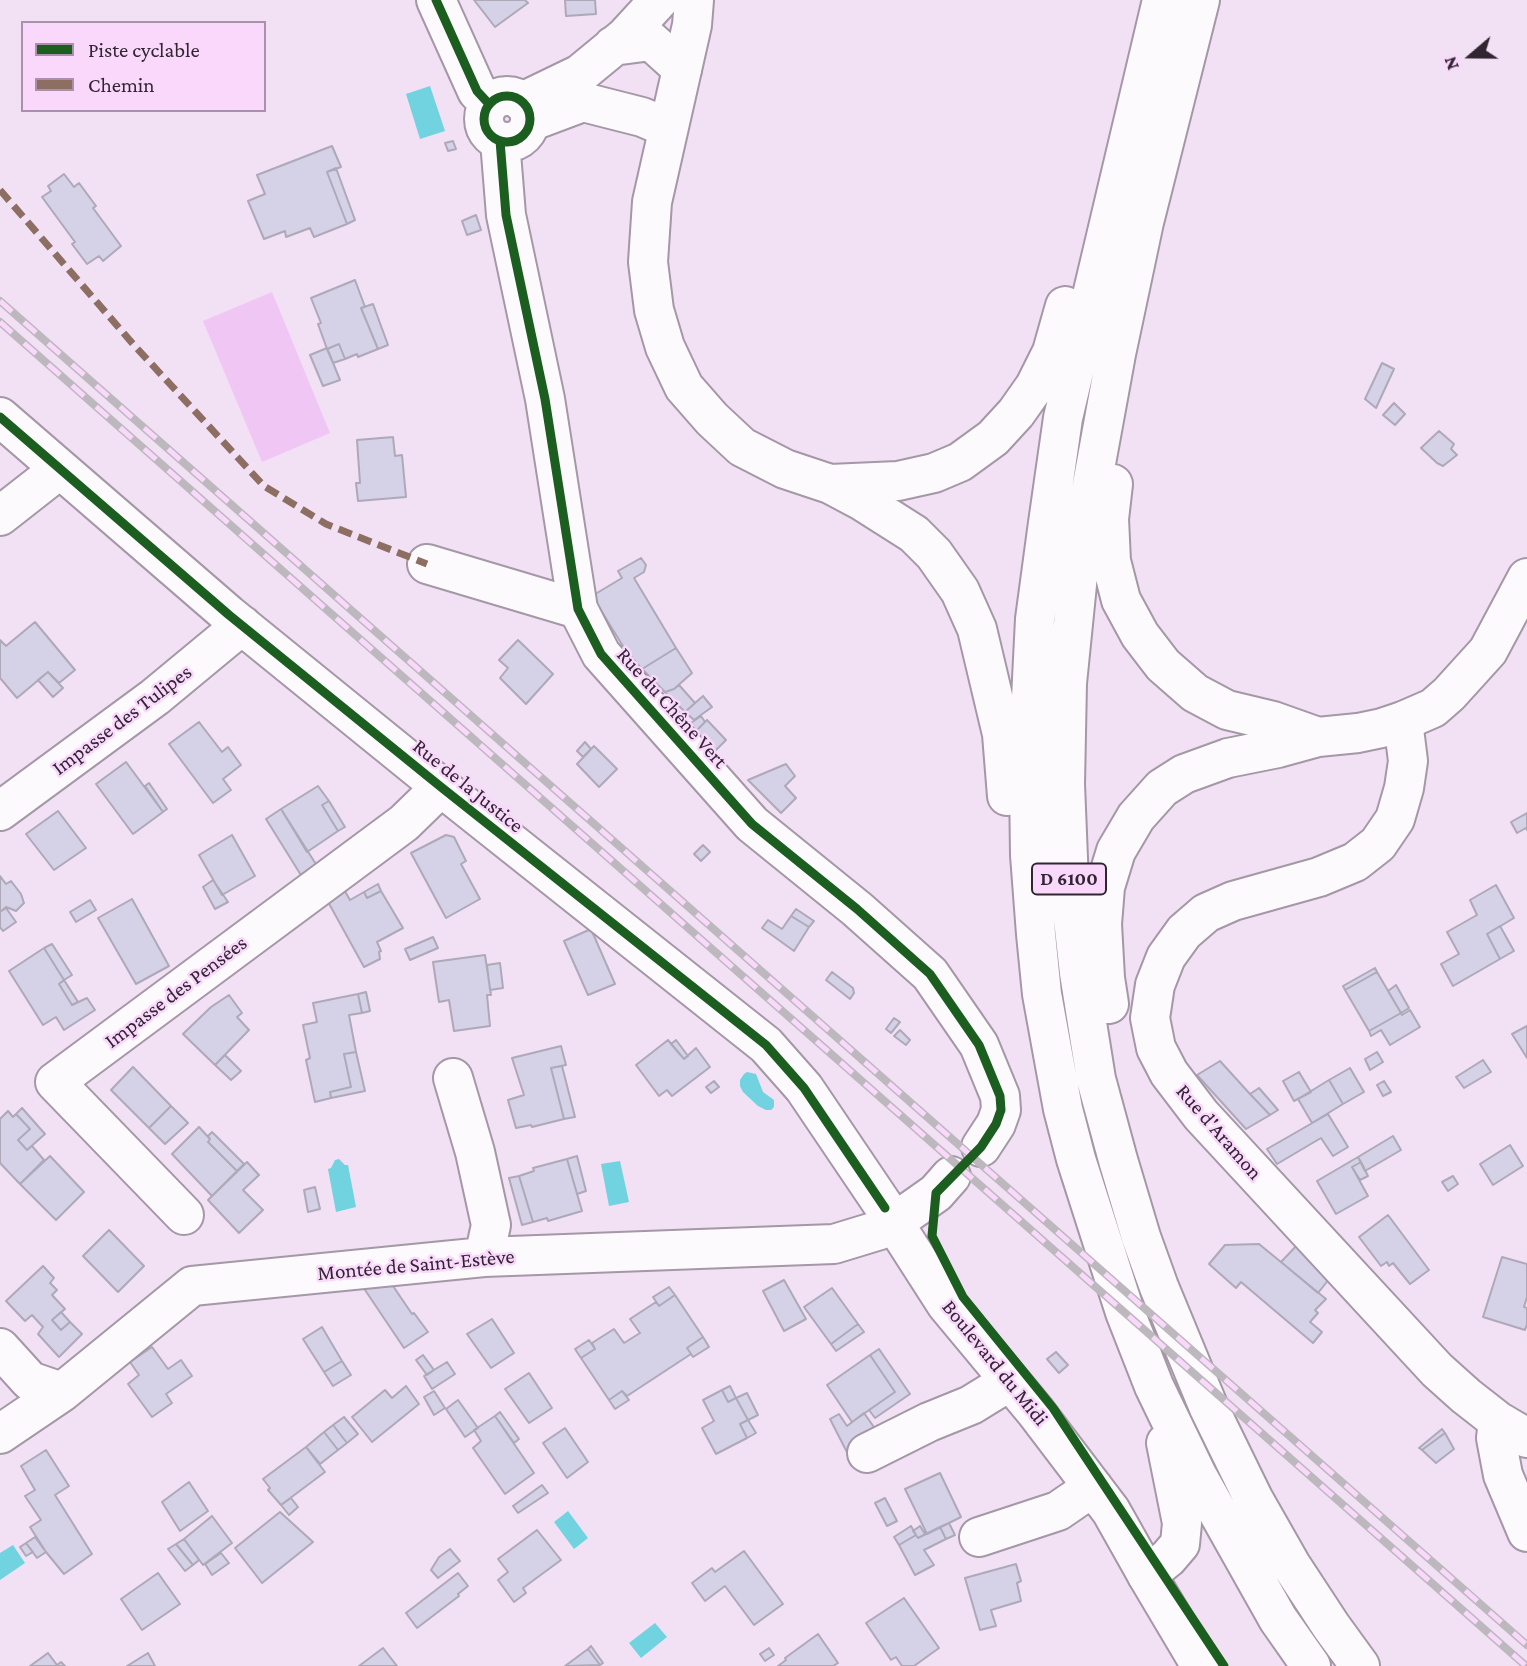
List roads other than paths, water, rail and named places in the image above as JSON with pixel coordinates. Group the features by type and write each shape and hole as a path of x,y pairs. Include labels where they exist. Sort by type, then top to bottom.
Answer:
{"main road":[{"name":"Rue du Chêne Vert","path":"436,0 477,91 510,117 506,215 545,399 578,609 601,654 752,824 858,909 930,974 979,1045 1000,1096 1001,1110 996,1124 981,1147"},
{"path":"510,117 580,74 625,37 659,0"},
{"path":"694,0 692,25 652,202 648,262 654,310 665,347 684,387 712,419 742,447 785,469 830,484 914,534 934,554 960,591 977,629 1002,734 1012,844 1036,934"},
{"name":"D 6100","path":"1162,0 1063,418 1035,619 1029,781 1030,855 1036,934 1042,994 1063,1109 1076,1159 1125,1312 1154,1386 1197,1475 1278,1619 1311,1666"},
{"name":"D 6100","path":"1200,0 1144,222 1115,354 1081,545 1067,683 1065,784 1069,884 1079,973 1096,1079 1141,1237 1159,1287 1209,1408 1254,1500 1291,1565 1360,1666"},
{"path":"613,46 651,41 682,69"},
{"path":"830,484 898,481 934,472 960,462 993,438 1016,413 1035,386 1052,352 1085,239 1151,41"},
{"path":"1189,43 1114,479 1109,519 1111,561 1121,600 1140,635 1163,665 1195,693 1227,710 1273,721 1318,737"},
{"path":"510,117 583,102 642,117 668,128"},
{"name":"Rue de la Justice","path":"0,417 242,625 766,1045 804,1088 894,1222"},
{"path":"0,516 60,469"},
{"path":"427,564 578,609"},
{"path":"1141,1237 1105,978 1102,924 1105,887 1116,851 1136,817 1162,788 1184,774 1228,758 1318,737 1358,733 1403,721 1433,708 1488,652 1527,578"},
{"name":"Impasse des Tulipes","path":"0,811 155,697 242,625"},
{"name":"Rue d'Aramon","path":"1403,721 1408,761 1404,788 1395,819 1378,844 1354,862 1319,877 1233,901 1206,913 1184,932 1166,957 1155,985 1150,1017 1156,1048 1169,1073 1201,1115 1437,1370 1466,1396 1512,1429"},
{"name":"Impasse des Pensées","path":"184,1215 55,1082 404,823 441,787"},
{"path":"453,1078 475,1152 491,1225 484,1257"},
{"path":"894,1222 936,1193 951,1177"},
{"name":"Montée de Saint-Estève","path":"0,1434 62,1392 192,1286 484,1257 834,1244 894,1222"},
{"name":"Boulevard du Midi","path":"894,1222 946,1304 1111,1511 1200,1666"},
{"path":"0,1348 30,1381 62,1392"},
{"path":"867,1453 929,1422 971,1405 1010,1381"},
{"path":"1147,1575 1180,1544 1182,1523 1154,1386"},
{"path":"1512,1429 1496,1438 1503,1475 1527,1532"},
{"path":"979,1537 1058,1511 1093,1487"}],"water":[{"path":"430,86 445,131 420,139 406,94"},
{"path":"747,1072 756,1074 763,1092 774,1100 771,1110 758,1106 743,1092 740,1080"},
{"path":"339,1159 348,1165 356,1207 336,1212 328,1169"},
{"path":"620,1161 629,1202 609,1206 601,1164"},
{"path":"568,1511 588,1538 574,1549 554,1522"},
{"path":"13,1545 25,1563 0,1580 0,1553"},
{"path":"655,1623 667,1637 641,1658 629,1643"}],"railway":[{"path":"0,301 1527,1645"},
{"path":"0,322 1526,1666"}]}
